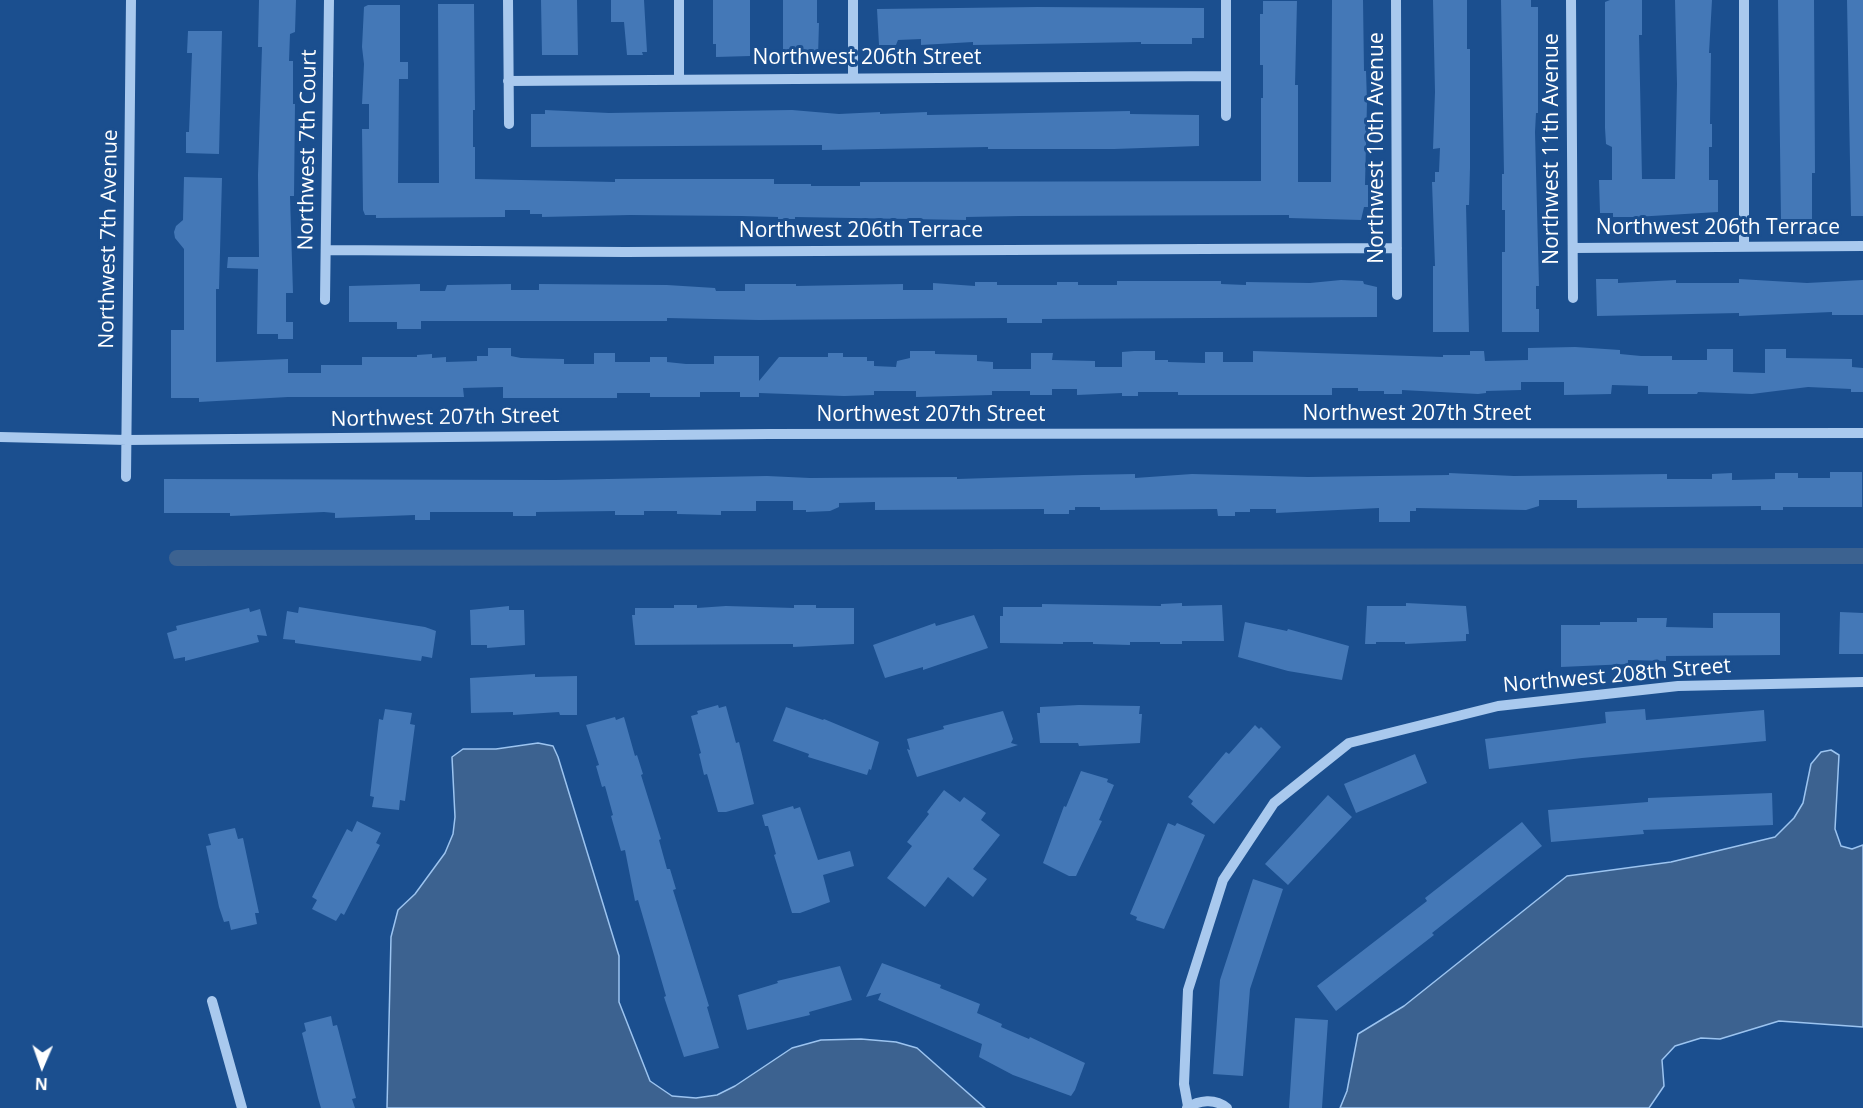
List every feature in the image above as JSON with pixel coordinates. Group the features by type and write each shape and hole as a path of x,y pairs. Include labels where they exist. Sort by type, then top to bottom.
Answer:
{"street":[{"name":"Northwest 7th Avenue","path":"126,477 131,0"},
{"name":"Northwest 7th Court","path":"325,300 329,0"},
{"path":"508,0 509,124"},
{"path":"679,0 679,78"},
{"path":"853,0 853,77"},
{"path":"1226,116 1227,0"},
{"name":"Northwest 10th Avenue","path":"1396,0 1397,295"},
{"name":"Northwest 11th Avenue","path":"1571,0 1573,298"},
{"path":"1744,0 1744,247"},
{"name":"Northwest 206th Street","path":"508,81 679,78 1226,76"},
{"name":"Northwest 206th Terrace","path":"1573,248 1863,246"},
{"name":"Northwest 206th Terrace","path":"326,250 591,253 1397,248"},
{"name":"Northwest 207th Street","path":"0,437 64,436 127,440 769,434 1863,433"},
{"name":"Northwest 208th Street","path":"1187,1107 1184,1084 1188,990 1223,880 1274,803 1349,743 1498,706 1678,686 1863,682"},
{"path":"212,1001 242,1108"},
{"path":"1187,1107 1207,1100 1221,1103 1227,1108"}],"water":[{"path":"538,743 553,746 558,757 619,956 619,1002 650,1081 672,1096 696,1098 717,1095 735,1086 792,1048 821,1040 861,1039 896,1042 917,1048 985,1108 387,1108 391,937 398,910 415,894 445,853 453,834 455,817 452,757 463,749 496,749"},
{"path":"1831,750 1839,755 1835,829 1841,846 1852,849 1863,845 1863,1027 1779,1021 1720,1039 1701,1038 1675,1046 1662,1060 1664,1086 1649,1108 1340,1108 1347,1091 1358,1034 1404,1006 1567,876 1671,862 1775,837 1794,818 1803,803 1811,764 1821,752"}],"building":[{"path":"259,0 296,0 295,32 290,34 289,61 293,61 293,104 295,104 294,196 290,196 293,293 286,293 286,322 293,322 293,339 278,339 278,334 257,334 258,269 227,268 228,257 259,257 258,175 262,47 258,47"},
{"path":"541,0 577,0 578,55 542,55"},
{"path":"611,0 644,0 647,52 642,52 643,55 627,55 624,22 611,22"},
{"path":"713,0 750,0 750,56 716,57 716,44 713,44"},
{"path":"783,0 817,0 818,56 783,56"},
{"path":"1332,0 1363,0 1367,102 1365,185 1368,185 1368,207 1364,207 1361,220 1289,218 1289,215 1020,216 966,217 966,220 630,215 542,217 542,214 530,214 530,210 505,210 505,217 376,218 376,215 365,215 363,210 362,129 369,129 369,104 362,104 364,64 362,47 364,7 368,5 400,5 400,62 408,62 408,79 399,79 398,183 439,183 438,4 474,4 473,147 475,147 475,179 615,182 615,179 774,179 774,184 860,186 860,182 1261,181 1263,65 1260,65 1260,14 1263,14 1263,1 1297,1 1295,85 1298,85 1298,182 1331,182"},
{"path":"1433,0 1467,0 1467,49 1470,49 1470,168 1469,205 1466,205 1469,332 1433,332 1433,266 1435,266 1432,182 1435,182 1435,172 1439,172 1440,148 1433,149 1435,92"},
{"path":"1501,0 1531,0 1531,7 1538,7 1538,113 1536,113 1535,132 1539,286 1536,286 1536,309 1539,309 1539,332 1502,332 1502,252 1505,252 1505,210 1502,210 1502,174 1504,174"},
{"path":"1642,0 1642,35 1639,35 1642,179 1675,179 1677,84 1675,0 1712,0 1709,53 1711,53 1712,147 1709,147 1709,180 1718,180 1718,212 1635,217 1613,217 1613,213 1600,213 1599,180 1612,180 1612,147 1606,144 1605,128 1605,2"},
{"path":"1778,0 1814,0 1815,173 1812,173 1812,219 1781,219"},
{"path":"1847,0 1863,0 1863,216 1851,216"},
{"path":"1204,8 1204,38 1192,38 1192,44 1141,44 1141,42 973,45 973,42 921,45 921,39 898,40 896,45 879,45 877,9"},
{"path":"188,31 222,31 219,154 186,153 192,53 187,53"},
{"path":"545,110 609,113 792,110 839,114 927,112 927,115 1130,111 1130,114 1199,115 1199,146 1114,149 988,149 988,147 822,150 822,145 531,147 531,114 545,114"},
{"path":"184,177 222,178 219,289 216,289 216,362 288,359 288,373 321,373 321,365 362,365 362,357 417,357 417,355 432,354 432,358 446,357 446,362 477,361 477,356 488,356 488,348 511,348 511,356 521,358 564,359 564,364 594,364 594,353 615,353 615,362 650,362 650,357 667,357 667,362 686,364 714,364 714,356 759,356 759,381 779,357 828,357 828,353 843,353 843,357 867,357 867,361 874,361 874,366 896,367 897,361 910,358 910,351 935,351 935,354 977,355 977,361 993,362 993,369 1031,369 1031,353 1053,353 1052,360 1095,361 1095,367 1122,367 1122,352 1134,351 1155,351 1155,360 1168,360 1168,362 1205,363 1205,352 1223,352 1223,362 1253,362 1253,351 1443,357 1443,355 1470,355 1470,351 1484,351 1485,361 1528,360 1528,348 1575,347 1620,350 1620,354 1641,356 1672,356 1672,360 1707,360 1707,349 1733,349 1733,372 1765,373 1765,349 1786,349 1786,358 1852,359 1852,367 1863,368 1863,392 1851,392 1851,389 1808,387 1752,394 1698,392 1697,394 1648,394 1648,386 1612,385 1611,394 1564,395 1564,382 1521,382 1521,390 1486,391 1486,393 1478,394 1402,390 1402,394 1384,394 1384,391 1358,391 1358,388 1332,388 1332,395 1178,395 1178,392 1138,392 1138,396 1122,396 1122,393 1077,395 1077,389 1052,389 1052,395 1030,395 1030,391 992,391 992,395 916,397 916,391 874,391 874,395 844,396 759,393 759,397 740,397 740,392 700,392 700,397 650,397 650,393 617,393 617,398 503,398 503,387 463,388 464,397 288,397 199,402 199,398 171,398 171,330 184,330 184,249 175,238 174,232 176,226 183,220"},
{"path":"1596,279 1618,279 1618,283 1676,280 1676,283 1739,283 1739,279 1807,283 1863,280 1863,315 1832,315 1832,312 1739,316 1739,313 1597,316"},
{"path":"1341,280 1363,281 1364,284 1377,287 1377,317 1042,319 1042,323 1007,323 1007,318 421,321 421,329 397,329 397,322 349,322 349,286 420,284 420,291 445,291 447,285 511,284 511,290 539,290 539,284 667,285 715,288 716,291 745,291 745,284 796,284 796,286 903,284 903,290 933,290 933,283 975,286 975,282 997,282 997,285 1057,285 1057,282 1078,282 1078,285 1117,285 1117,281 1221,281 1221,284 1246,285 1246,282 1310,283"},
{"path":"1830,472 1862,472 1862,507 1783,507 1783,510 1761,510 1761,506 1577,508 1577,500 1539,500 1539,506 1526,510 1416,508 1416,511 1410,511 1410,522 1379,522 1379,508 1276,513 1276,509 1250,509 1250,512 1235,512 1235,516 1218,516 1217,509 1100,510 1100,507 1075,507 1075,510 1069,510 1069,514 1044,514 1044,509 875,510 875,502 839,503 839,507 830,511 806,512 806,510 793,510 793,501 756,501 756,511 721,511 721,515 677,514 677,511 644,511 644,515 615,515 615,511 536,512 536,516 513,516 513,512 430,512 430,520 415,520 415,515 335,518 335,513 324,512 230,516 230,513 164,513 164,479 555,480 767,476 957,477 957,479 1135,474 1135,478 1192,474 1308,477 1449,475 1449,473 1514,476 1667,474 1667,479 1712,479 1712,474 1732,473 1732,480 1775,479 1775,473 1798,473 1798,478 1830,478"},
{"path":"1182,603 1182,606 1222,605 1224,641 1182,641 1182,644 1130,642 1130,645 1093,644 1093,642 1000,643 1000,616 1003,616 1003,607 1042,607 1042,604 1161,606 1161,604"},
{"path":"1406,603 1466,606 1469,634 1466,634 1466,641 1365,644 1367,606 1406,606"},
{"path":"674,605 697,605 697,608 726,606 794,608 794,605 816,605 816,608 854,608 854,644 793,647 793,644 635,645 632,615 635,615 635,608 674,608"},
{"path":"509,606 509,610 524,610 525,645 487,648 487,645 471,645 470,610"},
{"path":"299,607 425,627 436,631 432,658 422,656 421,661 295,643 295,640 283,639 287,611 298,613"},
{"path":"249,608 250,612 260,609 267,636 257,635 259,642 185,661 185,657 174,659 167,633 177,630 176,626"},
{"path":"1840,612 1863,613 1863,654 1839,654"},
{"path":"1713,613 1780,613 1780,655 1666,656 1666,661 1628,660 1628,664 1561,667 1561,625 1600,625 1600,622 1637,622 1637,618 1667,618 1666,627 1713,628"},
{"path":"974,615 988,648 923,670 923,667 885,678 873,645 935,623 936,626"},
{"path":"1245,622 1287,631 1288,629 1349,646 1342,680 1288,671 1238,657"},
{"path":"535,674 535,677 577,676 577,715 560,715 559,712 513,715 513,712 471,713 470,678"},
{"path":"718,705 719,708 726,706 736,743 739,742 754,804 726,812 718,812 707,774 704,775 699,754 701,753 691,716 698,714 697,711"},
{"path":"1140,706 1139,714 1142,714 1140,743 1079,746 1078,743 1040,743 1037,713 1040,713 1040,707"},
{"path":"786,707 824,719 879,742 871,770 869,769 867,775 808,757 809,754 773,741"},
{"path":"385,709 412,713 410,724 415,725 405,801 400,800 399,810 372,807 374,797 370,796 379,719 383,720"},
{"path":"1645,709 1646,720 1764,710 1766,741 1489,769 1485,739 1606,723 1605,712"},
{"path":"1003,711 1013,739 1011,743 1018,745 917,777 907,749 910,750 907,739 944,729 943,726"},
{"path":"615,717 616,720 624,717 635,756 637,755 643,774 641,775 661,839 659,840 667,869 670,869 676,889 673,890 709,1006 707,1007 719,1048 684,1057 664,997 666,996 638,900 635,901 625,850 621,851 605,786 602,787 596,766 599,765 586,725"},
{"path":"1255,725 1259,729 1261,727 1281,747 1214,824 1191,804 1193,801 1188,797 1226,752 1229,754"},
{"path":"1415,754 1427,783 1356,813 1344,784"},
{"path":"1081,771 1108,779 1107,782 1114,785 1099,820 1102,821 1076,876 1069,876 1043,863 1064,806 1066,807"},
{"path":"944,790 960,802 964,797 986,813 981,820 1000,835 973,869 987,879 973,897 948,877 925,907 887,878 912,846 907,842"},
{"path":"1772,793 1773,825 1643,830 1644,834 1551,842 1548,810 1648,802 1648,798"},
{"path":"1328,795 1352,817 1288,885 1265,864"},
{"path":"793,806 794,809 800,807 818,860 850,851 854,866 823,875 830,902 800,913 792,913 774,855 776,854 768,826 765,826 762,815"},
{"path":"357,821 381,833 376,843 380,845 344,915 341,913 336,921 312,909 317,900 312,897 347,829 352,832"},
{"path":"1522,822 1542,846 1432,933 1434,935 1336,1011 1317,986 1427,901 1425,898"},
{"path":"1168,823 1175,826 1177,823 1205,835 1164,929 1136,920 1137,917 1130,914"},
{"path":"235,828 238,839 243,838 259,913 255,913 257,924 231,930 229,921 224,922 219,907 206,846 211,845 208,834"},
{"path":"1253,879 1283,889 1250,989 1243,1076 1213,1074 1220,980"},
{"path":"882,963 941,985 940,988 980,1004 977,1013 1002,1024 1001,1027 1029,1039 1030,1037 1085,1063 1071,1096 1013,1075 979,1057 982,1044 878,1000 881,993 866,997"},
{"path":"840,966 852,1000 809,1012 810,1015 747,1030 738,995 778,983 777,981"},
{"path":"331,1016 333,1026 337,1025 356,1098 352,1099 355,1108 321,1108 318,1098 302,1033 306,1031 304,1023"},
{"path":"1295,1018 1328,1020 1322,1108 1289,1108"}],"waterway":[{"path":"177,558 1863,556"}]}
